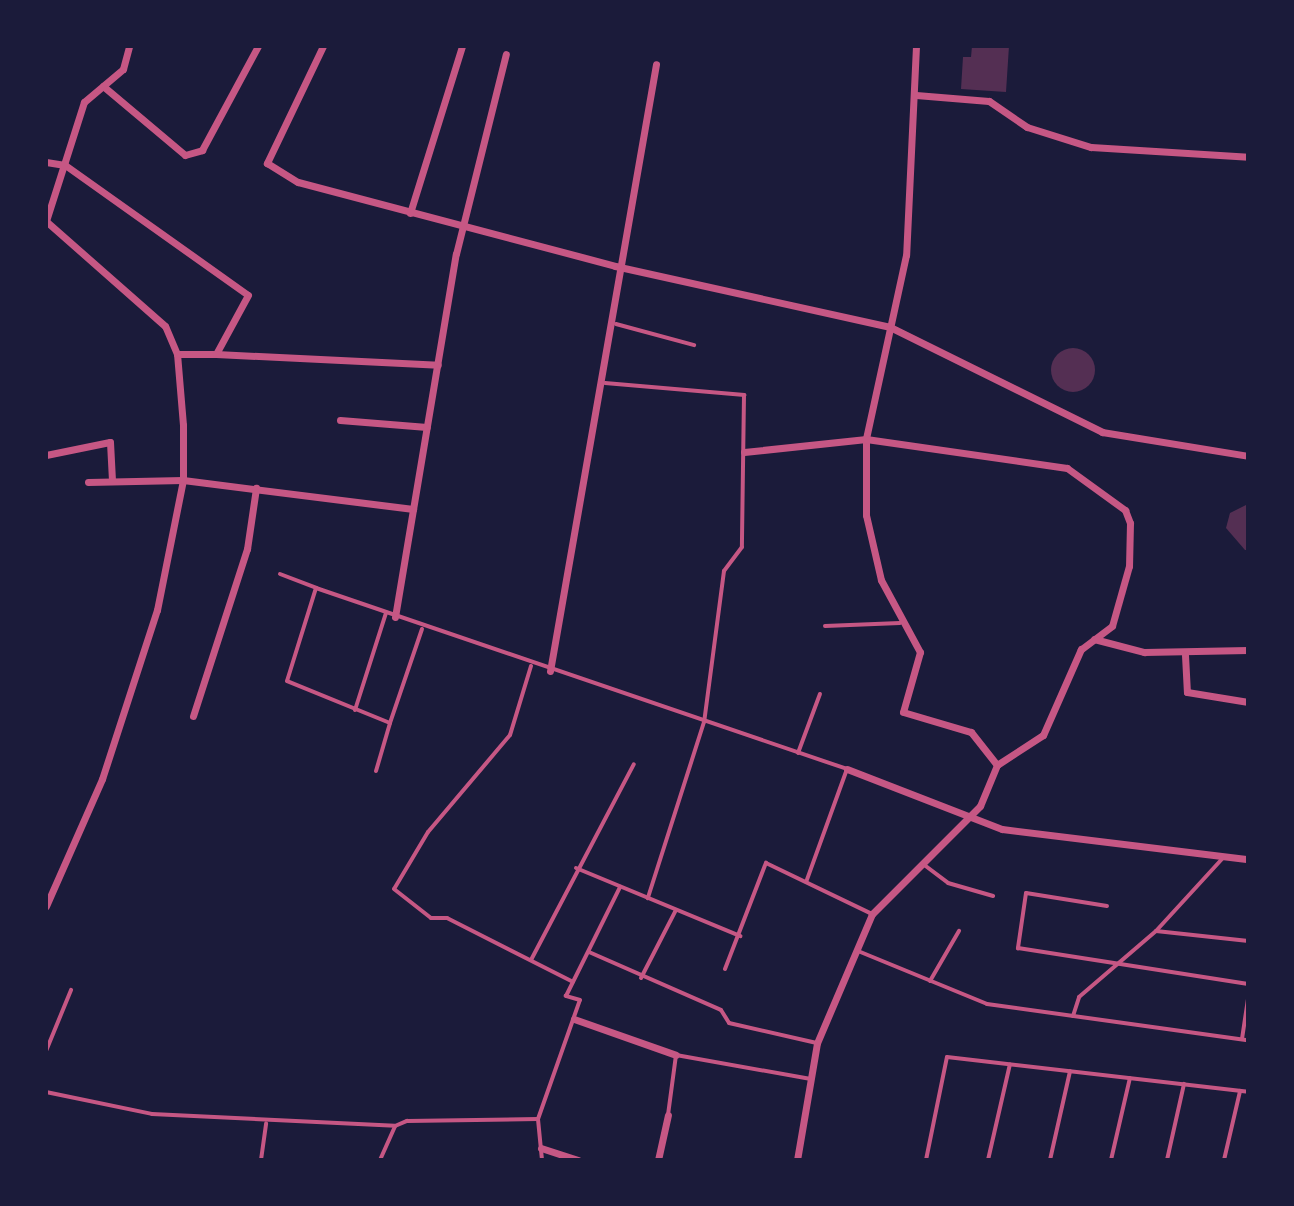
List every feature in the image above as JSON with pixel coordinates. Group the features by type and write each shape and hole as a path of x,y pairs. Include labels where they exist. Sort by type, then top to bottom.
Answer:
{"street":[{"path":"46,906 114,748 157,610 183,480 177,354 158,315 46,221 84,102 123,69 129,46"},
{"path":"103,86 185,155 202,150 258,46"},
{"path":"323,46 267,163 298,182 615,266 890,327 1102,432 1248,456"},
{"path":"410,213 462,46"},
{"path":"916,46 906,255 866,439 866,515 900,623 920,652 903,712 971,732 997,765"},
{"path":"395,617 463,227 506,54"},
{"path":"550,671 616,324 615,266 656,64"},
{"path":"916,95 989,101 1027,127 1091,147 1248,157"},
{"path":"46,162 65,165 248,295 216,354"},
{"path":"177,354 438,365"},
{"path":"340,420 427,427"},
{"path":"744,452 866,439 1067,468 1125,510 1129,566 1112,626 1081,649 1043,735 997,765 967,820 872,914 817,1043 814,1079 797,1160"},
{"path":"46,455 110,442 112,481"},
{"path":"88,482 183,480 413,509"},
{"path":"193,716 247,549 256,488"},
{"path":"1094,639 1185,655 1248,650"},
{"path":"1185,655 1187,692 1248,702"},
{"path":"847,769 967,820 1223,858 1248,859"},
{"path":"574,1019 676,1055"},
{"path":"658,1160 668,1115"},
{"path":"541,1148 578,1160"}],"lane":[{"path":"616,324 694,345"},
{"path":"605,383 744,395 742,547 724,571 704,722 648,898"},
{"path":"280,574 422,629 847,769 806,882"},
{"path":"316,588 287,681 390,723"},
{"path":"355,710 386,613"},
{"path":"825,626 900,623"},
{"path":"376,771 422,629"},
{"path":"532,665 510,735 428,832 394,889 431,918 447,918 573,982"},
{"path":"798,753 820,694"},
{"path":"531,960 576,868 634,764"},
{"path":"1073,1016 1079,997 1156,931 1223,858"},
{"path":"725,969 766,863 872,914"},
{"path":"923,864 948,883 993,896"},
{"path":"576,868 740,936"},
{"path":"542,1160 538,1119 580,1000 566,996 620,887"},
{"path":"1107,906 1026,893 1018,948 1248,984"},
{"path":"641,978 676,910"},
{"path":"930,981 959,931"},
{"path":"1156,931 1248,941"},
{"path":"855,950 987,1004 1245,1040 1248,999"},
{"path":"589,952 641,978 721,1010 729,1023 817,1043"},
{"path":"46,1051 71,990"},
{"path":"668,1115 676,1055 814,1079"},
{"path":"926,1160 947,1057 1248,1092"},
{"path":"988,1160 1010,1064"},
{"path":"1050,1160 1070,1071"},
{"path":"1111,1160 1130,1078"},
{"path":"1167,1160 1184,1084"},
{"path":"1224,1160 1240,1091"},
{"path":"46,1092 152,1114 266,1123 395,1126 538,1119"},
{"path":"261,1160 266,1123"},
{"path":"380,1160 395,1126"}],"building":[{"path":"972,46 1009,46 1006,92 961,89 963,57 971,57"},
{"path":"1073,348 1089,354 1095,370 1089,386 1073,392 1057,386 1051,370 1057,354"},
{"path":"1248,504 1248,550 1245,550 1226,528 1230,513"}]}
